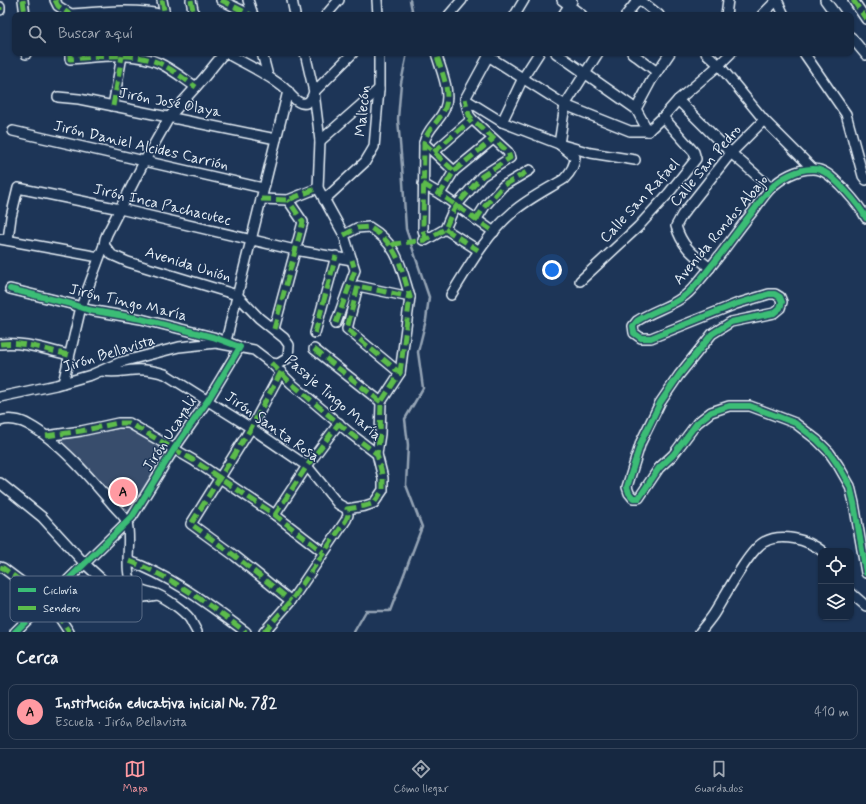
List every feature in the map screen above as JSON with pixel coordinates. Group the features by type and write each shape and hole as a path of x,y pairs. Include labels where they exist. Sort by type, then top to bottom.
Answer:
{"street":[{"path":"23,0 25,12"},
{"path":"55,0 58,6 67,12"},
{"path":"162,0 164,12"},
{"path":"191,0 193,12"},
{"path":"221,0 246,12"},
{"path":"248,0 251,12"},
{"path":"292,0 294,12"},
{"path":"329,12 339,0"},
{"path":"377,0 378,12"},
{"path":"452,12 462,0"},
{"path":"517,12 524,0"},
{"path":"629,12 639,0 656,12"},
{"path":"726,12 728,0"},
{"path":"765,12 777,0 783,12"},
{"path":"825,0 834,12"},
{"path":"853,0 866,18"},
{"path":"564,12 568,2 579,12"},
{"path":"102,12 154,12"},
{"path":"854,41 866,55"},
{"path":"70,56 122,56 144,58 160,63 196,87"},
{"path":"113,106 122,56"},
{"path":"63,383 81,307 104,246 105,239 144,162 170,116 222,56"},
{"path":"231,56 268,76 302,104 311,100 314,92 350,56"},
{"path":"263,56 268,76"},
{"path":"305,56 314,92 320,141 318,188 344,235 355,270 336,323"},
{"name":"Malecón","path":"324,200 365,162 372,152 374,146 379,89 379,56"},
{"path":"437,56 444,78 447,98 442,115 432,125 426,135 424,143 424,240 445,230 457,205 482,176 510,158 508,152 472,119 465,99 488,56"},
{"path":"492,56 565,105 630,131 648,131 678,100 719,65 727,56"},
{"path":"502,122 523,78 536,56"},
{"path":"560,56 636,109 648,131"},
{"path":"559,144 565,105 596,56"},
{"path":"636,56 657,72"},
{"path":"636,109 668,56"},
{"path":"709,56 719,65 764,120 812,168 823,171 833,178 854,200 866,218"},
{"path":"806,56 846,114 866,180"},
{"path":"320,141 379,89"},
{"path":"226,341 288,91"},
{"name":"Jirón José Olaya","path":"58,97 80,99 170,116 276,139"},
{"path":"465,99 502,122 559,144 591,153 635,160"},
{"path":"678,100 731,153 771,188"},
{"name":"Calle San Rafael","path":"580,281 638,227 668,194 696,159 694,152 663,117"},
{"path":"434,152 472,119"},
{"name":"Calle San Pedro","path":"710,268 689,252 679,236 676,226 682,215 731,153 764,120"},
{"name":"Jirón Daniel Alcides Carrión","path":"12,131 263,188"},
{"path":"440,194 454,171 493,139"},
{"path":"424,143 454,171"},
{"path":"451,295 478,250 515,210 571,173 575,162 575,157 559,144"},
{"name":"Avenida Rondos Abajo","path":"812,168 793,174 781,180 771,188 691,291 675,302 637,321 633,326 634,333 641,338 651,338 736,304 770,294 775,294 780,297 782,302 780,308 774,313 731,322 712,334 679,375 660,403 641,442 627,487 633,498 639,498 660,468 697,423 711,412 729,406 750,406 795,423 818,440 838,465 850,486 866,573"},
{"path":"476,220 485,206 503,186 530,170"},
{"path":"424,184 457,205 494,232"},
{"name":"Jirón Inca Pachacutec","path":"4,239 18,188 120,209 295,250 352,260"},
{"path":"261,199 288,200 318,188"},
{"path":"274,329 303,222 288,200"},
{"path":"264,632 291,601 346,520 348,515 347,509 374,503 383,490 383,478 377,454 382,402 400,373 410,297 398,258 392,246 369,227 357,228 344,235"},
{"path":"445,230 478,250"},
{"path":"4,239 99,257"},
{"name":"Avenida Unión","path":"104,246 112,255 128,262 237,295 260,318 284,338 289,345 288,358 278,364 271,362"},
{"path":"315,333 336,256"},
{"path":"400,373 347,329 358,286 410,297"},
{"name":"Jirón Tingo María","path":"10,289 89,310 141,319 213,337 240,347"},
{"path":"0,344 11,343 69,355"},
{"name":"Jirón Bellavista","path":"0,397 92,375 121,362 179,347 216,343 254,350 271,362"},
{"name":"Jirón Ucayali","path":"73,576 128,522 174,449 208,400 240,347"},
{"path":"314,349 382,402"},
{"name":"Pasaje Tingo María","path":"271,362 291,383 377,454"},
{"name":"Jirón Santa Rosa","path":"102,370 116,373 134,370 152,370 165,374 208,400 307,466 338,504 347,509"},
{"path":"281,372 251,428 191,524 235,556 291,601"},
{"path":"0,421 5,419 16,420 28,424 46,436 77,465 128,522 129,576"},
{"path":"46,436 81,431 118,423 129,423 174,449 275,515 323,552"},
{"path":"275,515 307,466 338,423"},
{"path":"0,483 42,517 99,576"},
{"path":"700,632 714,614 750,556 763,542 774,538 784,537 801,540 818,548"},
{"path":"129,561 164,576 192,592 246,632"},
{"path":"0,567 14,576"},
{"path":"142,589 158,595 174,604 189,617 197,632"},
{"path":"142,597 158,595"},
{"path":"854,596 866,606"},
{"name":"Jirón Ucayali","path":"15,632 25,622"},
{"path":"62,622 69,632"}],"shaded area":[{"path":"127,427 170,449 129,512 81,460 56,438 84,435"}],"waterway":[{"path":"410,0 412,12"},
{"path":"354,632 366,611 390,611 422,527 406,485 408,445 405,419 423,388 418,352 426,320 429,297 406,229 398,119 401,83 406,56"}],"marked path":[{"path":"23,0 25,12"},
{"path":"55,0 58,6 67,12"},
{"path":"162,0 164,12"},
{"path":"191,0 193,12"},
{"path":"221,0 245,12"},
{"path":"853,0 866,19"},
{"path":"70,56 70,59 104,56"},
{"path":"104,56 115,56"},
{"path":"115,56 127,56"},
{"path":"113,106 122,56"},
{"path":"127,56 149,59 159,63 169,68 196,87"},
{"path":"426,240 423,230 424,143 429,131 442,114 447,99 447,92 437,56"},
{"path":"392,246 394,244 426,240 445,229 457,205 482,176 510,158 508,152 472,119 469,115 465,99"},
{"path":"434,152 472,119"},
{"path":"454,171 493,139"},
{"path":"424,143 454,171 440,194 494,232"},
{"path":"476,220 485,206 503,186 530,170"},
{"path":"423,184 440,194"},
{"path":"261,199 288,200 318,188"},
{"path":"274,329 303,222 288,200"},
{"path":"264,632 291,601 346,520 348,515 347,509 374,503 383,490 383,478 377,454 380,434 381,402 400,373 347,329 358,286 410,297 397,257 379,234 369,227 357,228 344,235"},
{"path":"445,229 478,250"},
{"path":"315,333 336,256"},
{"path":"336,323 355,270 352,260"},
{"path":"400,373 410,297"},
{"path":"0,344 9,343 26,345 69,355"},
{"path":"314,349 381,402"},
{"path":"271,363 291,383 377,454"},
{"path":"281,372 251,428 191,524 235,556 291,601"},
{"path":"46,436 81,431 118,423 129,423 193,460 275,515 323,552"},
{"path":"275,515 307,466 339,423"},
{"path":"129,561 176,583 246,632"},
{"path":"0,567 14,576"},
{"path":"62,622 69,632"}],"cycle path":[{"path":"866,218 849,194 825,172 816,169 806,169 790,175 775,184 769,190 692,289 680,299 637,321 633,326 634,333 641,338 651,338 736,304 769,294 775,294 780,297 782,302 780,308 774,313 731,322 712,334 679,375 660,403 641,442 627,487 633,498 639,498 659,468 673,455 697,423 711,412 729,406 750,406 795,423 817,440 829,452 850,486 866,573"},
{"path":"10,289 89,310 141,319 213,337 240,347 208,400 174,449 132,517 72,576"},
{"path":"15,632 25,622"}],"place":[{"name":"Institución educativa inicial No. 782","path":"123,492"}]}
